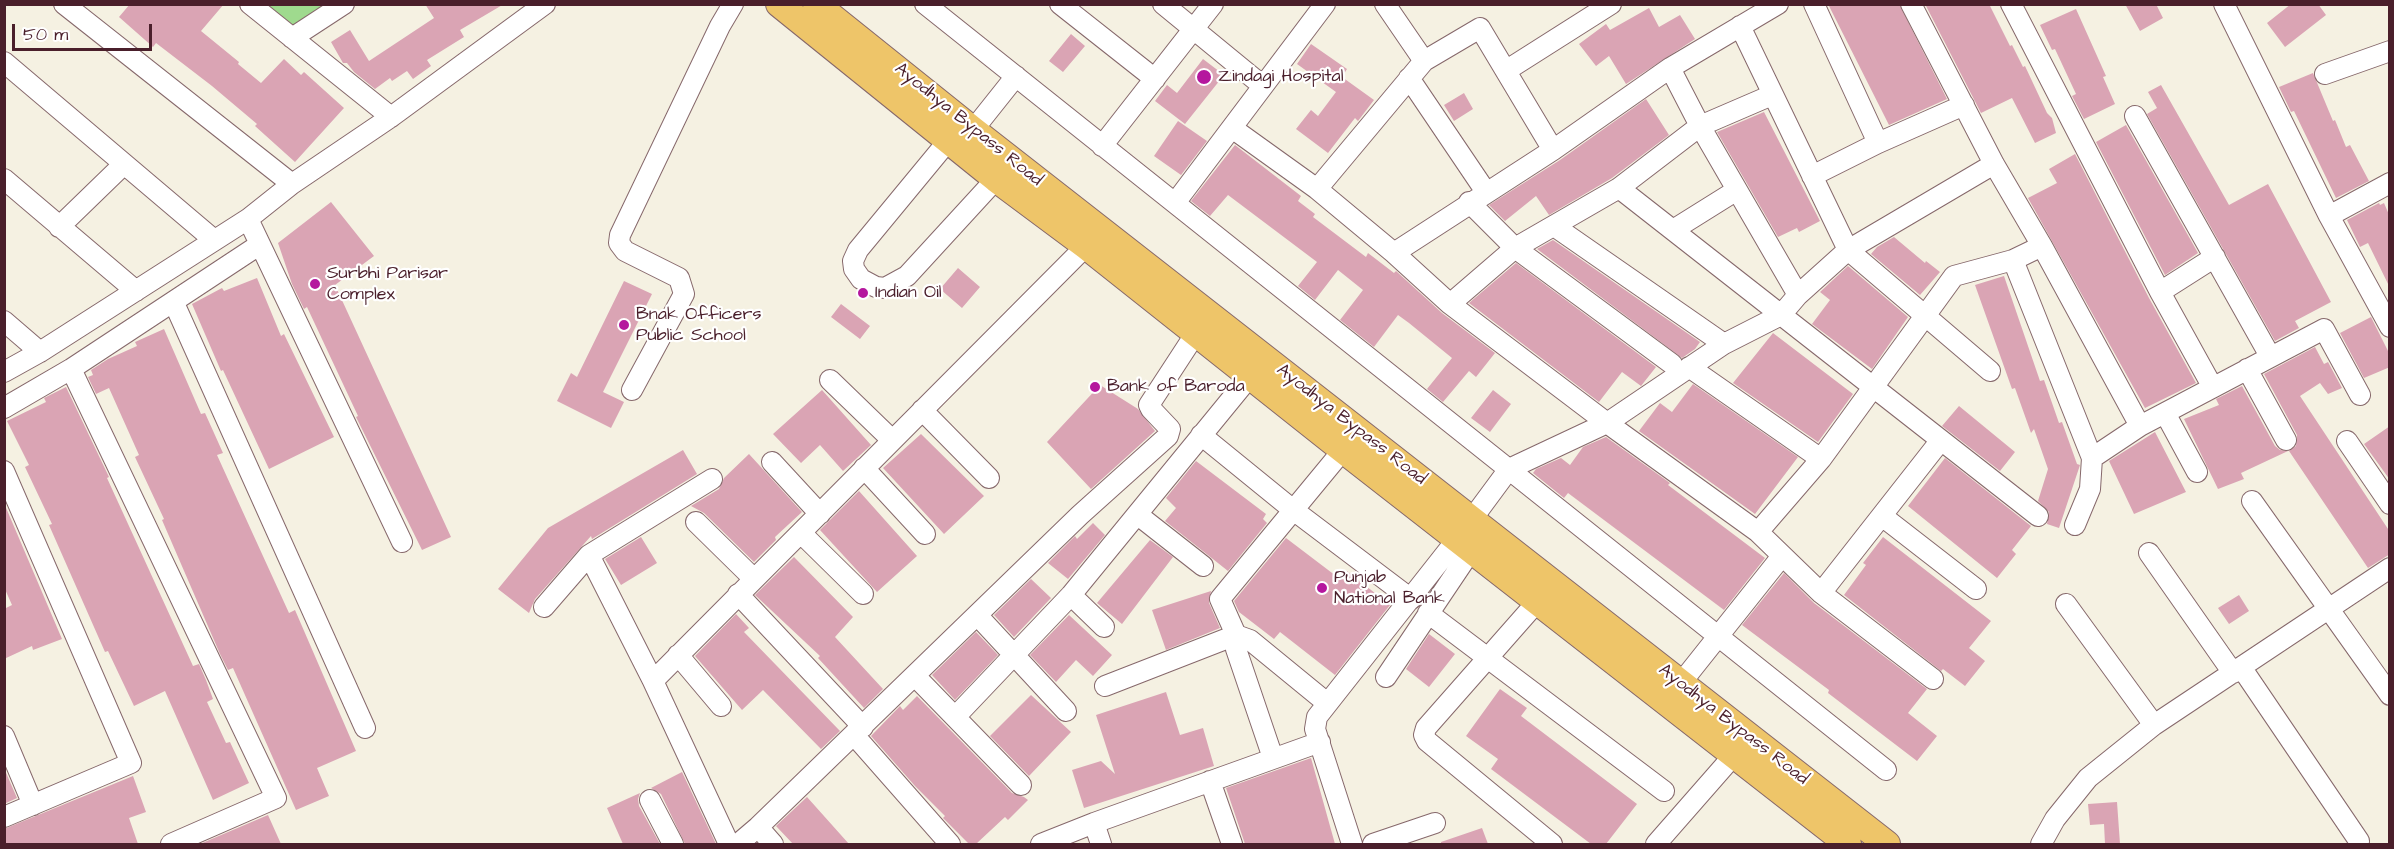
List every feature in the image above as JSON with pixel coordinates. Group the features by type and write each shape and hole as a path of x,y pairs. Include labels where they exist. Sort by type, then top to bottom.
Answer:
{"main road":[{"name":"Ayodhya Bypass Road","path":"779,4 996,179 1086,246 1343,450 1467,536 1537,602 1674,693 1887,844"},
{"name":"Ayodhya Bypass Road","path":"816,4 945,106 1467,536 1674,693 1734,755 1848,844"},
{"path":"928,125 945,106"}],"street":[{"path":"64,4 292,184"},
{"path":"250,4 391,117"},
{"path":"292,38 344,4"},
{"path":"4,372 40,352 248,219 292,184 391,117 544,4"},
{"path":"632,390 684,294 679,278 625,251 619,243 620,235 720,26 733,4"},
{"path":"925,4 1886,770"},
{"path":"1060,4 1155,79"},
{"path":"1163,4 1263,86"},
{"path":"1102,146 1213,4"},
{"path":"1175,203 1325,4"},
{"path":"1385,4 1424,61"},
{"path":"1507,70 1582,12 1611,4"},
{"path":"1814,4 1878,143"},
{"path":"1911,4 1994,164 2042,246 2140,426"},
{"path":"2011,4 2160,292 2212,386"},
{"path":"2224,4 2329,216 2390,327"},
{"path":"1394,253 1477,197 1553,150 1670,69 1772,6"},
{"path":"1740,26 1848,250 1990,371"},
{"path":"1317,189 1424,61 1480,28 1553,150"},
{"path":"2325,74 2390,51"},
{"path":"6,68 214,240"},
{"path":"1670,69 1700,126 1798,295"},
{"path":"973,130 1016,76"},
{"path":"1409,78 1477,197 1515,248 1681,365 1821,459"},
{"path":"1450,304 1515,248 1619,188 1700,126 1772,95"},
{"path":"1812,176 1878,143 1965,105"},
{"path":"2135,117 2270,356"},
{"path":"1232,128 1317,189 1394,253 1450,304 1607,423 1758,532 1821,593 1933,679"},
{"path":"948,141 858,250 853,261 854,269 861,279 876,287 885,288 907,276 996,179"},
{"path":"59,227 124,164"},
{"path":"1386,676 1428,613 1467,536 1509,469 1607,423 1681,365 1781,315 1798,295 1848,250 1994,164"},
{"path":"4,179 135,291"},
{"path":"2329,216 2390,183"},
{"path":"1619,188 2038,516"},
{"path":"1673,230 1737,190"},
{"path":"248,219 402,542"},
{"path":"1554,226 1724,344"},
{"path":"4,408 71,369 260,245"},
{"path":"653,681 1086,246"},
{"path":"1758,532 1821,459 1954,276 2013,260 2042,246"},
{"path":"2160,292 2215,257"},
{"path":"2013,260 2092,458 2090,489 2075,525"},
{"path":"174,303 365,728"},
{"path":"4,321 40,352"},
{"path":"2092,458 2165,412 2324,329 2360,395"},
{"path":"738,844 759,827 1080,515 1168,436 1170,429 1149,405 1196,333"},
{"path":"71,369 276,798 171,844"},
{"path":"2247,369 2286,440"},
{"path":"956,716 1071,595 1251,375"},
{"path":"830,380 892,440"},
{"path":"922,410 989,478"},
{"path":"2165,412 2197,472"},
{"path":"1201,435 1292,509 1411,598"},
{"path":"1821,593 1941,440"},
{"path":"2347,441 2390,504"},
{"path":"1273,758 1236,649 1236,635 1220,599 1343,450"},
{"path":"772,462 820,514"},
{"path":"864,468 925,534"},
{"path":"4,471 131,763 4,817"},
{"path":"544,607 589,555 712,479"},
{"path":"2252,501 2390,695"},
{"path":"1138,515 1203,566"},
{"path":"1882,516 1976,589"},
{"path":"696,522 754,579"},
{"path":"801,533 864,594"},
{"path":"1352,844 1316,729 1317,717 1411,598 1467,536"},
{"path":"2149,553 2237,670 2359,841"},
{"path":"589,555 653,681 729,844"},
{"path":"1674,693 1717,635 1782,556"},
{"path":"2041,844 2055,819 2088,778 2154,725 2390,568"},
{"path":"738,594 858,731 950,844"},
{"path":"1071,595 1104,627"},
{"path":"1537,602 1426,728 1424,735 1427,741 1552,844"},
{"path":"2066,604 2154,725"},
{"path":"1428,613 1664,791"},
{"path":"977,615 1066,711"},
{"path":"1105,686 1236,635 1250,640 1327,703"},
{"path":"678,654 721,706"},
{"path":"915,676 1022,785"},
{"path":"4,736 33,806"},
{"path":"1041,844 1320,742"},
{"path":"1656,844 1734,755"},
{"path":"1210,781 1232,844"},
{"path":"650,800 673,844"},
{"path":"1094,823 1101,844"},
{"path":"1373,844 1435,823"},
{"path":"759,827 774,844"}],"green space":[{"path":"252,5 344,5 293,39"}],"building":[{"path":"130,4 224,4 201,31 239,62 238,64 261,83 284,59 301,75 304,72 344,108 295,162 255,126 257,124 212,86 156,43 153,47 119,17"},
{"path":"425,4 504,4 460,30 464,37 427,60 431,66 413,79 407,71 392,81 390,78 375,89 354,72 347,63 343,63 331,42 350,30 369,61 434,18"},
{"path":"1828,4 1899,4 1947,99 1889,125"},
{"path":"1925,4 1989,4 2010,46 2012,45 2023,67 2025,66 2047,113 2052,118 2056,133 2035,143 2012,98 1981,113"},
{"path":"2125,4 2156,4 2163,18 2140,31"},
{"path":"2291,4 2318,4 2326,15 2285,47 2267,23"},
{"path":"1649,8 1659,27 1680,15 1695,39 1626,84 1609,56 1596,66 1579,44 1606,24 1610,30"},
{"path":"2076,9 2106,76 2103,77 2115,104 2084,119 2072,96 2076,94 2055,49 2052,50 2040,25"},
{"path":"1071,34 1085,46 1063,72 1049,61"},
{"path":"1311,44 1347,69 1342,77 1374,100 1358,121 1355,118 1328,153 1296,129 1311,110 1318,116 1336,92 1297,64"},
{"path":"1203,59 1224,75 1185,124 1155,101 1167,85 1177,93"},
{"path":"2313,73 2346,147 2350,145 2369,181 2336,198 2294,111 2291,112 2279,87"},
{"path":"2161,85 2229,205 2268,184 2331,302 2295,321 2299,328 2275,341 2147,114 2157,108 2148,92"},
{"path":"1464,93 1473,109 1454,121 1444,105"},
{"path":"1646,99 1669,135 1612,178 1549,215 1536,196 1505,221 1489,205 1560,160"},
{"path":"1764,112 1820,221 1799,232 1797,228 1778,237 1717,132"},
{"path":"1178,121 1207,141 1181,175 1154,156"},
{"path":"2126,125 2198,253 2165,275 2096,142"},
{"path":"1235,145 1301,196 1298,201 1315,214 1313,217 1366,257 1368,253 1394,273 1396,271 1442,313 1495,353 1476,377 1469,371 1443,402 1427,389 1452,358 1409,323 1398,315 1374,347 1340,320 1363,290 1338,270 1315,300 1298,286 1317,262 1228,195 1210,216 1191,201"},
{"path":"2075,154 2149,298 2196,383 2145,408 2028,198 2057,183 2049,169"},
{"path":"331,202 374,256 335,285 451,537 422,550 356,417 358,416 307,307 304,309 292,284 278,243"},
{"path":"2379,203 2380,205 2384,203 2390,217 2390,288 2368,243 2360,247 2347,220"},
{"path":"1894,237 1925,263 1926,261 1940,272 1920,295 1871,254 1877,247"},
{"path":"1553,240 1700,342 1695,349 1682,358 1537,249"},
{"path":"1516,263 1656,367 1641,386 1622,372 1599,402 1469,303"},
{"path":"1848,266 1908,317 1872,369 1812,324 1830,300 1820,292"},
{"path":"958,268 980,287 962,308 940,289"},
{"path":"2004,276 2040,381 2044,380 2059,423 2062,422 2077,464 2080,465 2059,528 2047,524 2049,512 2038,501 2048,469 2034,429 2031,433 2015,388 2012,389 1975,285"},
{"path":"257,278 281,336 284,334 334,437 269,469 223,370 221,371 192,304 222,288 224,291"},
{"path":"624,281 652,294 603,392 624,402 611,428 557,401 571,373 577,377"},
{"path":"841,304 870,326 860,339 831,317"},
{"path":"2371,317 2390,355 2390,367 2364,378 2340,333"},
{"path":"164,329 201,414 205,413 223,453 217,455 252,532 289,613 295,610 356,751 317,768 329,796 296,810 233,668 228,670 220,654 162,520 164,519 135,457 139,455 109,388 96,394 88,377 93,375 91,370 108,359 137,346 135,342"},
{"path":"1773,333 1853,394 1818,442 1733,383"},
{"path":"2315,347 2324,364 2328,362 2342,388 2328,394 2320,383 2300,396 2390,532 2390,554 2368,568 2289,451 2296,446 2297,435 2264,374"},
{"path":"1693,384 1798,457 1755,514 1639,431 1660,403 1672,412"},
{"path":"1100,385 1138,409 1155,431 1091,489 1047,442"},
{"path":"2242,386 2275,446 2280,450 2288,451 2241,473 2244,479 2218,489 2184,419 2219,405 2216,399"},
{"path":"66,387 109,477 107,478 193,666 199,664 213,699 207,702 226,743 230,742 249,783 213,800 165,691 134,706 108,651 105,652 49,525 52,524 25,467 29,465 7,421 46,402 44,398"},
{"path":"822,390 871,445 843,471 820,445 801,463 773,434"},
{"path":"1493,390 1511,404 1490,432 1471,418"},
{"path":"1959,406 2015,452 2000,471 1942,426"},
{"path":"2390,426 2390,480 2364,444"},
{"path":"2155,432 2186,492 2134,514 2109,461"},
{"path":"921,434 984,496 944,534 883,468"},
{"path":"1606,437 1670,483 1668,485 1765,558 1724,610 1568,493 1564,498 1533,473 1536,469 1561,458 1570,465 1583,447"},
{"path":"683,450 697,474 592,539 591,536 535,599 529,613 498,589 548,528"},
{"path":"749,454 802,512 775,537 776,540 754,562 704,513 691,506 719,489 724,478"},
{"path":"1945,458 2031,526 2012,550 2016,554 1997,578 1908,506"},
{"path":"1196,461 1266,514 1263,519 1267,523 1228,571 1165,521 1176,508 1166,498"},
{"path":"859,491 917,556 877,592 820,530"},
{"path":"4,503 62,639 33,650 32,646 4,659 4,609 12,605 4,587"},
{"path":"1093,523 1105,535 1068,579 1048,563 1075,536 1077,539"},
{"path":"641,537 657,563 621,585 605,559"},
{"path":"1883,537 1991,621 1969,648 1985,661 1965,686 1943,669 1941,671 1844,595 1866,565 1863,563"},
{"path":"1286,538 1340,579 1347,571 1390,605 1335,675 1280,632 1274,639 1239,612 1234,601"},
{"path":"1150,540 1173,557 1122,624 1097,603"},
{"path":"794,557 853,617 835,637 883,689 864,708 818,658 820,656 755,595"},
{"path":"1784,573 1814,603 1927,689 1908,713 1937,736 1917,761 1828,693 1829,690 1742,625"},
{"path":"1031,579 1051,598 1014,637 994,615"},
{"path":"1211,591 1209,603 1220,628 1166,650 1152,610"},
{"path":"2239,595 2249,611 2229,624 2218,608"},
{"path":"736,614 749,628 744,632 840,731 821,749 763,690 742,710 695,656"},
{"path":"1069,615 1112,655 1093,676 1076,660 1056,682 1030,655"},
{"path":"976,632 998,655 955,700 932,675"},
{"path":"1429,634 1455,654 1429,687 1406,669"},
{"path":"1500,689 1527,708 1521,716 1637,804 1606,844 1591,844 1491,769 1498,759 1466,736"},
{"path":"1166,692 1180,735 1203,728 1214,766 1084,808 1072,770 1101,761 1115,774 1096,715"},
{"path":"1031,695 1071,732 1029,776 990,736"},
{"path":"917,696 1012,793 1028,800 1008,820 1005,817 976,844 969,844 943,818 945,816 871,736 900,706 903,710"},
{"path":"1311,758 1335,844 1245,844 1226,788"},
{"path":"4,768 17,798 4,804"},
{"path":"682,772 716,844 685,844 661,794 651,788"},
{"path":"133,776 146,812 129,818 138,844 4,844 4,829"},
{"path":"640,793 639,806 660,844 623,844 607,808"},
{"path":"807,797 849,844 793,844 776,826"},
{"path":"2117,802 2120,844 2105,844 2104,824 2090,825 2088,804"},
{"path":"268,815 281,844 200,844"},
{"path":"1482,828 1488,844 1441,844 1441,842"}],"place":[{"name":"Zindagi Hospital","path":"1204,77"},
{"name":"Surbhi Parisar Complex","path":"315,284"},
{"name":"Indian Oil","path":"863,293"},
{"name":"Bnak Officers Public School","path":"624,325"},
{"name":"Bank of Baroda","path":"1095,387"},
{"name":"Punjab National Bank","path":"1322,588"}]}
